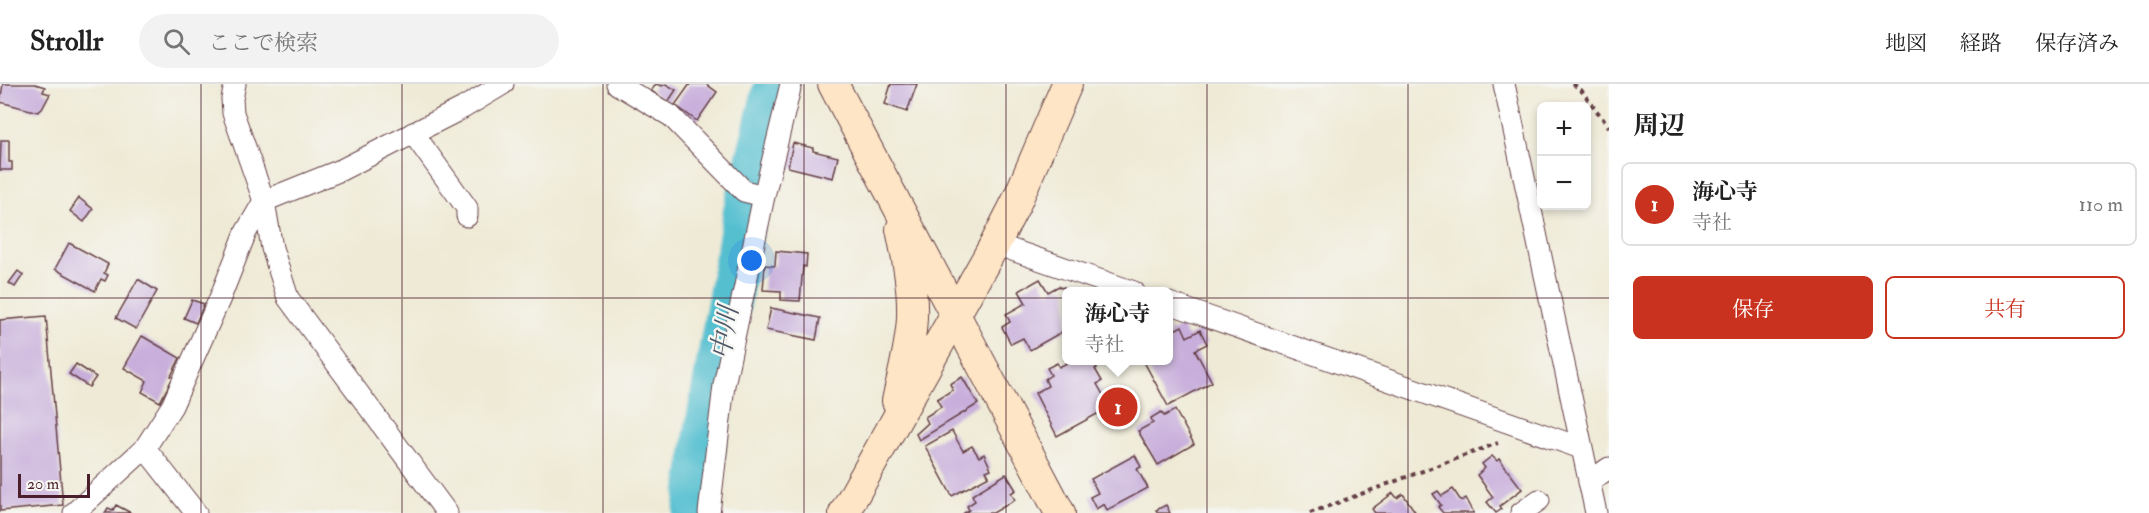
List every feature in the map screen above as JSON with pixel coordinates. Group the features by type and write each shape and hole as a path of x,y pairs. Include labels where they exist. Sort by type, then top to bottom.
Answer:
{"street":[{"path":"236,84 232,99 233,113 264,201 272,248 288,298 447,513"},
{"path":"74,513 145,448 172,406 220,298 246,232 264,201 341,170 463,108 503,84"},
{"path":"617,84 671,116 755,193"},
{"path":"709,513 724,385 755,193 791,84"},
{"path":"833,84 1060,513"},
{"path":"844,513 995,244 1016,202 1067,84"},
{"path":"1504,84 1596,513"},
{"path":"413,133 466,208 467,216"},
{"path":"890,430 905,363 912,317 911,282 896,200"},
{"path":"995,244 1122,287"},
{"path":"1173,304 1581,448"},
{"path":"145,448 196,513"},
{"path":"1589,482 1609,468"},
{"path":"1521,513 1539,500"}],"path":[{"path":"1574,84 1609,127"},
{"path":"1310,513 1530,431"}],"building":[{"path":"3,84 35,84 45,87 43,92 50,94 38,112 0,102"},
{"path":"656,84 662,86 666,84 676,90 668,102 651,91"},
{"path":"690,84 706,84 717,92 697,121 675,105"},
{"path":"891,84 917,84 907,112 885,104"},
{"path":"1,140 9,140 9,162 12,162 12,170 0,170"},
{"path":"793,143 838,157 833,178 788,167"},
{"path":"79,198 93,209 84,222 70,211"},
{"path":"69,243 108,264 104,273 108,275 105,281 101,279 95,291 55,269"},
{"path":"776,251 807,254 806,267 803,266 800,301 781,300 781,291 763,290 765,265 775,266"},
{"path":"18,271 23,275 15,287 9,283"},
{"path":"138,279 157,291 136,329 116,318"},
{"path":"1040,279 1048,292 1059,286 1062,288 1062,332 1030,350 1023,338 1011,344 1002,327 1010,322 1006,314 1026,303 1019,291"},
{"path":"192,300 204,304 196,323 184,318"},
{"path":"771,308 820,318 816,340 766,330"},
{"path":"46,316 63,505 0,511 0,320"},
{"path":"1182,326 1187,337 1200,330 1207,344 1195,350 1212,382 1168,406 1146,365 1173,365 1173,331"},
{"path":"142,336 180,358 160,402 142,392 147,381 124,368"},
{"path":"1057,363 1059,367 1096,365 1097,368 1095,369 1102,381 1097,384 1110,407 1057,436 1035,393 1048,386 1045,379 1051,375 1047,368"},
{"path":"76,364 96,377 89,387 69,374"},
{"path":"962,377 978,404 919,440 916,434 928,423 925,417 941,407 937,399 953,390 950,384"},
{"path":"1175,410 1194,444 1158,465 1138,431 1153,423 1151,418 1161,412 1164,416"},
{"path":"952,431 963,451 972,446 979,457 984,454 991,469 986,471 989,476 952,496 925,446"},
{"path":"1135,455 1141,467 1137,469 1148,488 1107,510 1104,504 1096,509 1090,497 1098,493 1091,479"},
{"path":"1492,456 1497,461 1499,459 1522,489 1500,506 1502,509 1496,513 1487,502 1493,497 1477,475 1485,468 1482,464"},
{"path":"1006,474 1016,490 1011,493 1015,500 993,513 964,513 969,510 967,506 975,501 972,495"},
{"path":"1453,489 1461,501 1466,498 1474,513 1443,513 1438,507 1441,505 1433,494 1438,491 1442,496"},
{"path":"1393,493 1397,498 1403,494 1416,513 1375,513 1372,509"},
{"path":"116,505 131,513 105,513 108,508 113,510"},
{"path":"1166,505 1170,513 1158,513 1156,510"}],"waterway":[{"name":"中川","path":"695,513 706,432 745,211 776,84"}],"place":[{"name":"海心寺","path":"1118,407"}]}
